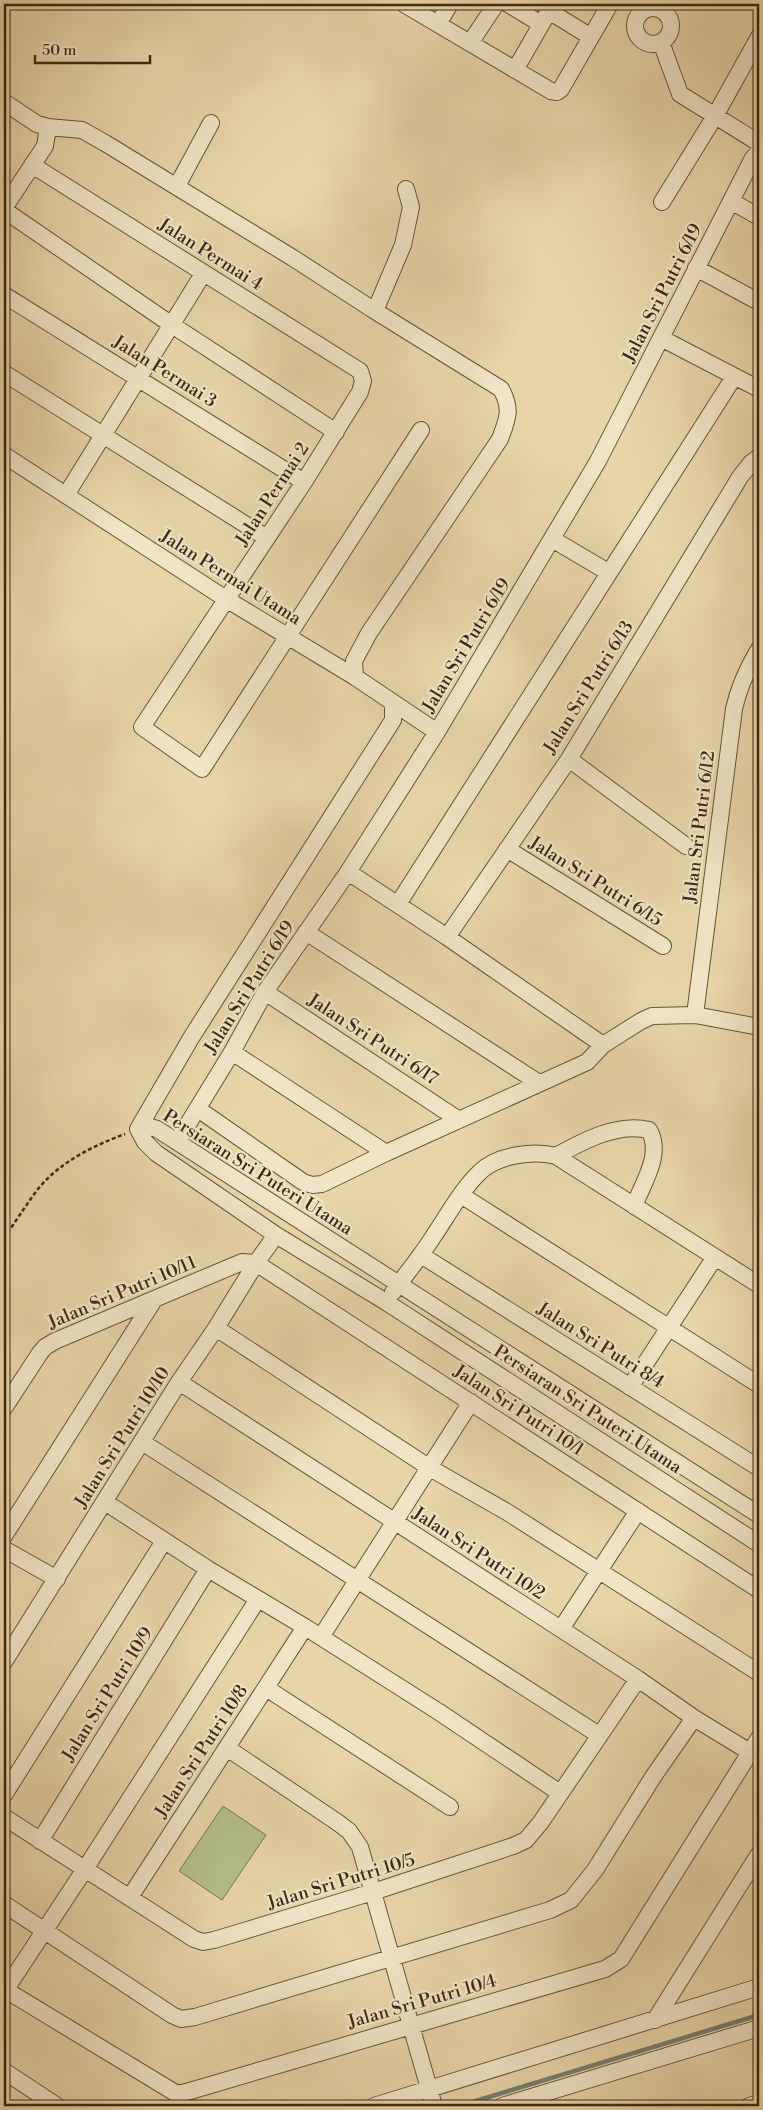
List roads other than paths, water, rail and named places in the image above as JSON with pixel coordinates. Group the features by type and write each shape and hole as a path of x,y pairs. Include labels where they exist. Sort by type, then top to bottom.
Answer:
{"street":[{"path":"404,4 551,91 556,92 561,89 610,4"},
{"path":"438,24 450,4"},
{"path":"470,43 496,4"},
{"path":"508,4 548,13 591,37"},
{"path":"636,8 655,8 667,14 670,20 670,34 661,42 657,44 646,42 638,36 635,23 636,8"},
{"path":"515,70 548,13"},
{"path":"662,202 715,116 759,37"},
{"path":"661,42 680,94 759,143"},
{"path":"4,102 37,124 48,127 82,130 177,186 501,389 508,402 508,420 500,439 369,633 354,661 355,677"},
{"path":"177,186 211,122"},
{"path":"48,127 45,146 4,209 172,325 336,432"},
{"name":"Jalan Sri Putri 6/19","path":"177,1142 198,1110 265,992 348,872 437,732 598,461 753,158 759,152"},
{"name":"Jalan Permai 4","path":"32,165 360,371 363,381"},
{"path":"375,311 403,245 412,207 406,189"},
{"path":"731,201 759,217"},
{"path":"696,268 759,302"},
{"path":"66,495 203,274"},
{"name":"Jalan Permai 3","path":"4,294 304,482"},
{"path":"661,338 759,389"},
{"path":"4,373 267,538"},
{"path":"398,904 734,377"},
{"name":"Jalan Permai 2","path":"287,636 202,769 142,726 304,482 360,392 363,381"},
{"path":"287,636 422,430"},
{"name":"Jalan Permai Utama","path":"4,455 226,599 355,677 437,732"},
{"name":"Jalan Sri Putri 6/13","path":"447,937 569,759 740,478 759,457"},
{"path":"552,539 608,572"},
{"name":"Jalan Sri Putri 6/12","path":"695,1015 734,709 738,688 748,666 759,649"},
{"path":"138,1129 190,1038 393,720 393,704"},
{"path":"569,759 686,846"},
{"name":"Jalan Sri Putri 6/15","path":"507,849 663,946"},
{"path":"348,872 447,937 603,1045"},
{"path":"306,932 539,1083"},
{"name":"Jalan Sri Putri 6/17","path":"265,992 459,1120"},
{"path":"198,1110 303,1182 312,1185 322,1184 587,1062 603,1045 641,1020 652,1016 695,1015 759,1027"},
{"path":"232,1052 386,1153"},
{"name":"Persiaran Sri Puteri Utama","path":"759,1514 177,1142 150,1127 138,1129 141,1136 156,1153 276,1235 386,1302 759,1544"},
{"path":"556,1156 582,1142 618,1130 632,1128 649,1130 653,1137 654,1155 634,1206"},
{"path":"386,1302 421,1255 461,1195 481,1170 503,1160 527,1153 543,1152 556,1156 759,1285"},
{"path":"461,1195 759,1385"},
{"name":"Jalan Sri Putri 10/10","path":"4,1662 178,1382 216,1328 256,1262 276,1235"},
{"name":"Jalan Sri Putri 8/4","path":"421,1255 759,1468"},
{"path":"630,1387 715,1257"},
{"name":"Jalan Sri Putri 10/11","path":"4,1408 45,1347 66,1336 242,1262 256,1262"},
{"name":"Jalan Sri Putri 10/1","path":"256,1262 759,1590"},
{"path":"4,1536 154,1300"},
{"path":"216,1328 430,1468 507,1512 759,1673"},
{"name":"Jalan Sri Putri 10/2","path":"178,1382 638,1679 694,1718 756,1749"},
{"path":"321,1637 471,1402"},
{"path":"142,1442 599,1735"},
{"path":"105,1502 208,1569 305,1627 439,1712 560,1793"},
{"path":"561,1629 638,1511"},
{"path":"4,1796 164,1541"},
{"path":"4,1549 57,1579"},
{"name":"Jalan Sri Putri 10/9","path":"40,1841 208,1569"},
{"path":"4,1990 85,1869 258,1599"},
{"name":"Jalan Sri Putri 10/8","path":"130,1898 305,1627"},
{"name":"Jalan Sri Putri 10/5","path":"4,1816 130,1898 203,1942 373,1892 526,1840 638,1679"},
{"path":"266,1688 450,1807"},
{"path":"4,1904 172,2015 181,2019 195,2017 550,1910 571,1900 595,1870 653,1777 694,1718"},
{"path":"227,1748 349,1831 360,1847 434,2106"},
{"name":"Jalan Sri Putri 10/4","path":"4,1990 176,2100 190,2091 605,1969 621,1959 756,1749"},
{"path":"655,2020 759,1854"},
{"path":"374,2106 759,1987"},
{"path":"502,2106 759,2028"},
{"path":"4,2072 57,2106"},
{"path":"749,2106 759,2103"}],"waterway":[{"path":"459,2106 759,2015"}]}
